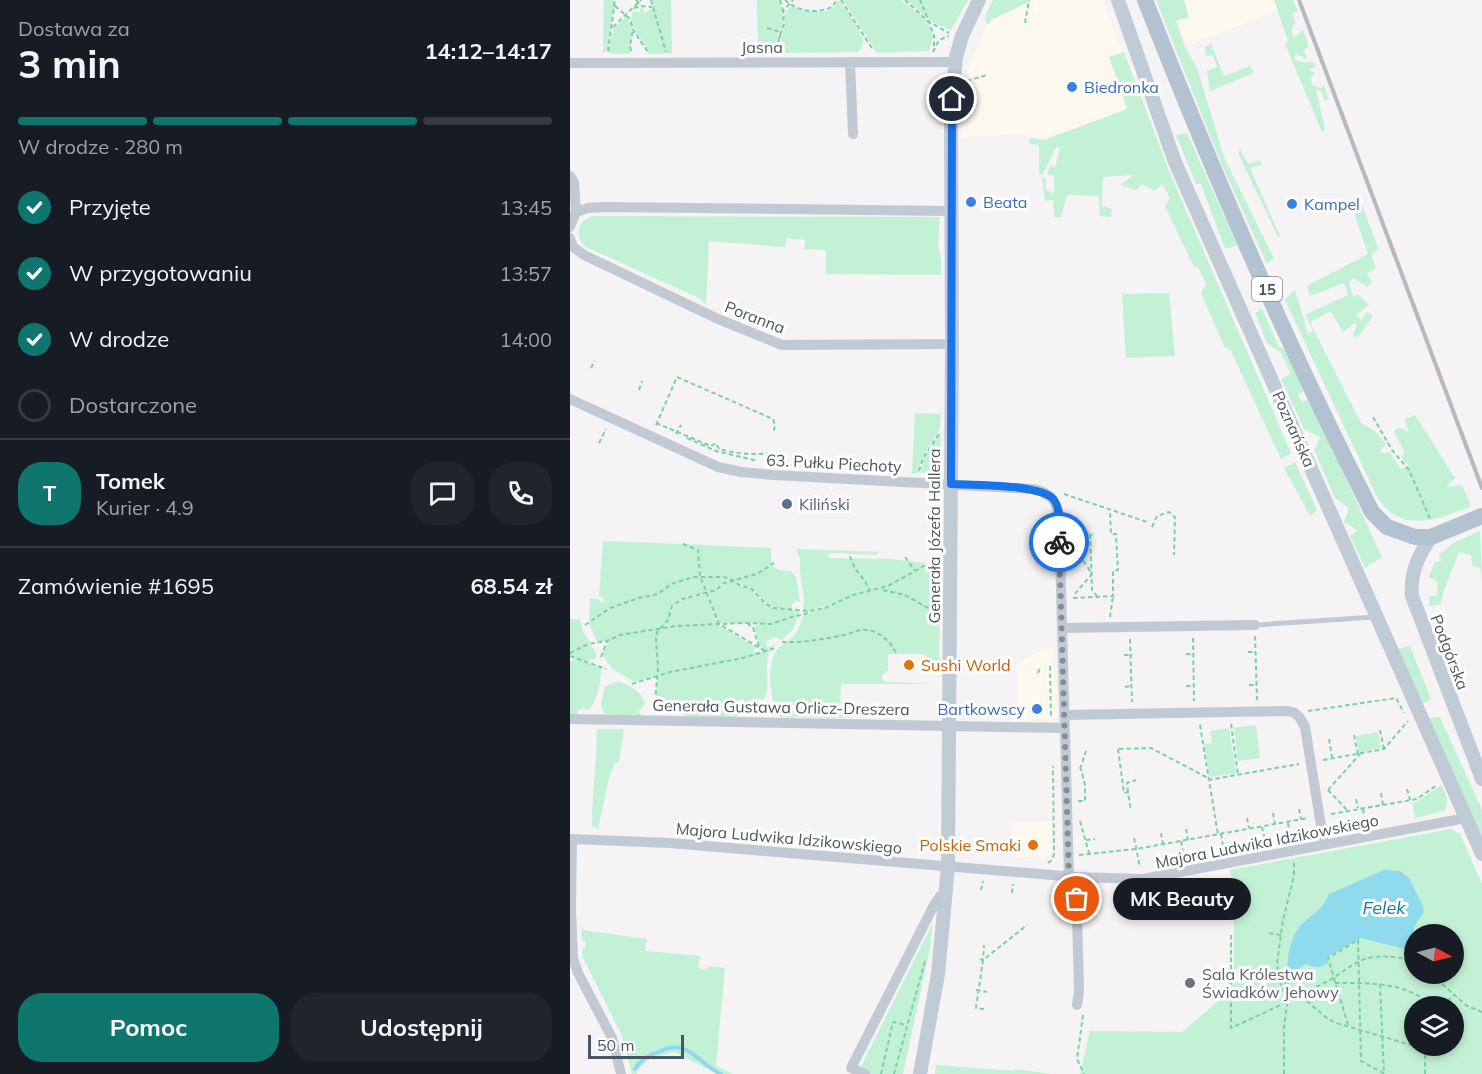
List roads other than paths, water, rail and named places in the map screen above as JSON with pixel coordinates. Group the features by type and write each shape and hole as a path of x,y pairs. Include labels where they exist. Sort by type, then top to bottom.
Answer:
{"main road":[{"name":"Poznańska","path":"1145,0 1194,124 1267,289 1372,512 1394,531 1415,537 1432,530"},
{"name":"15","path":"1432,530 1482,516"}],"street":[{"name":"Generała Józefa Hallera","path":"920,1074 938,974 948,867 952,344 951,114 955,62 962,36 979,0"},
{"name":"Poznańska","path":"1118,0 1174,162 1482,854"},
{"path":"850,62 853,134"},
{"name":"Jasna","path":"570,63 955,62"},
{"path":"570,176 574,182 576,212 570,227"},
{"path":"576,212 603,207 951,211"},
{"name":"Poranna","path":"570,238 573,247 584,255 718,319 782,345 952,344"},
{"name":"63. Pułku Piechoty","path":"570,399 686,453 733,471 1041,491 1055,501 1059,524 1064,728 1080,1010"},
{"name":"Podgórska","path":"1432,530 1414,567 1413,596 1482,779"},
{"path":"1062,628 1255,625"},
{"path":"1064,715 1257,711 1295,713 1305,727 1324,844"},
{"name":"Generała Gustawa Orlicz-Dreszera","path":"570,719 1064,728"},
{"name":"Majora Ludwika Idzikowskiego","path":"571,839 670,843 1072,877 1143,879 1467,818"},
{"path":"571,839 573,961 612,1038 621,1074"},
{"path":"865,1074 850,1068 933,907 940,896 947,891"}],"lane":[{"path":"1255,625 1377,617"}],"water":[{"name":"Felek","path":"1384,870 1400,871 1409,878 1424,912 1416,924 1404,924 1404,949 1361,938 1327,957 1328,963 1325,965 1317,967 1306,964 1285,988 1283,981 1287,977 1290,948 1295,934 1304,922 1322,907 1329,894"}],"waterway":[{"path":"635,1069 648,1056 668,1048 677,1048 692,1053 721,1074"}],"railway":[{"path":"1299,0 1482,488"}],"place":[{"name":"Biedronka","path":"1072,87"},
{"name":"Beata","path":"971,202"},
{"name":"Kampel","path":"1292,204"},
{"name":"Kiliński","path":"787,504"},
{"name":"Sushi World","path":"909,665"},
{"name":"Bartkowscy","path":"1037,709"},
{"name":"Polskie Smaki","path":"1033,845"},
{"name":"MK Beauty","path":"1077,899"},
{"name":"Sala Królestwa Świadków Jehowy","path":"1190,983"}]}
